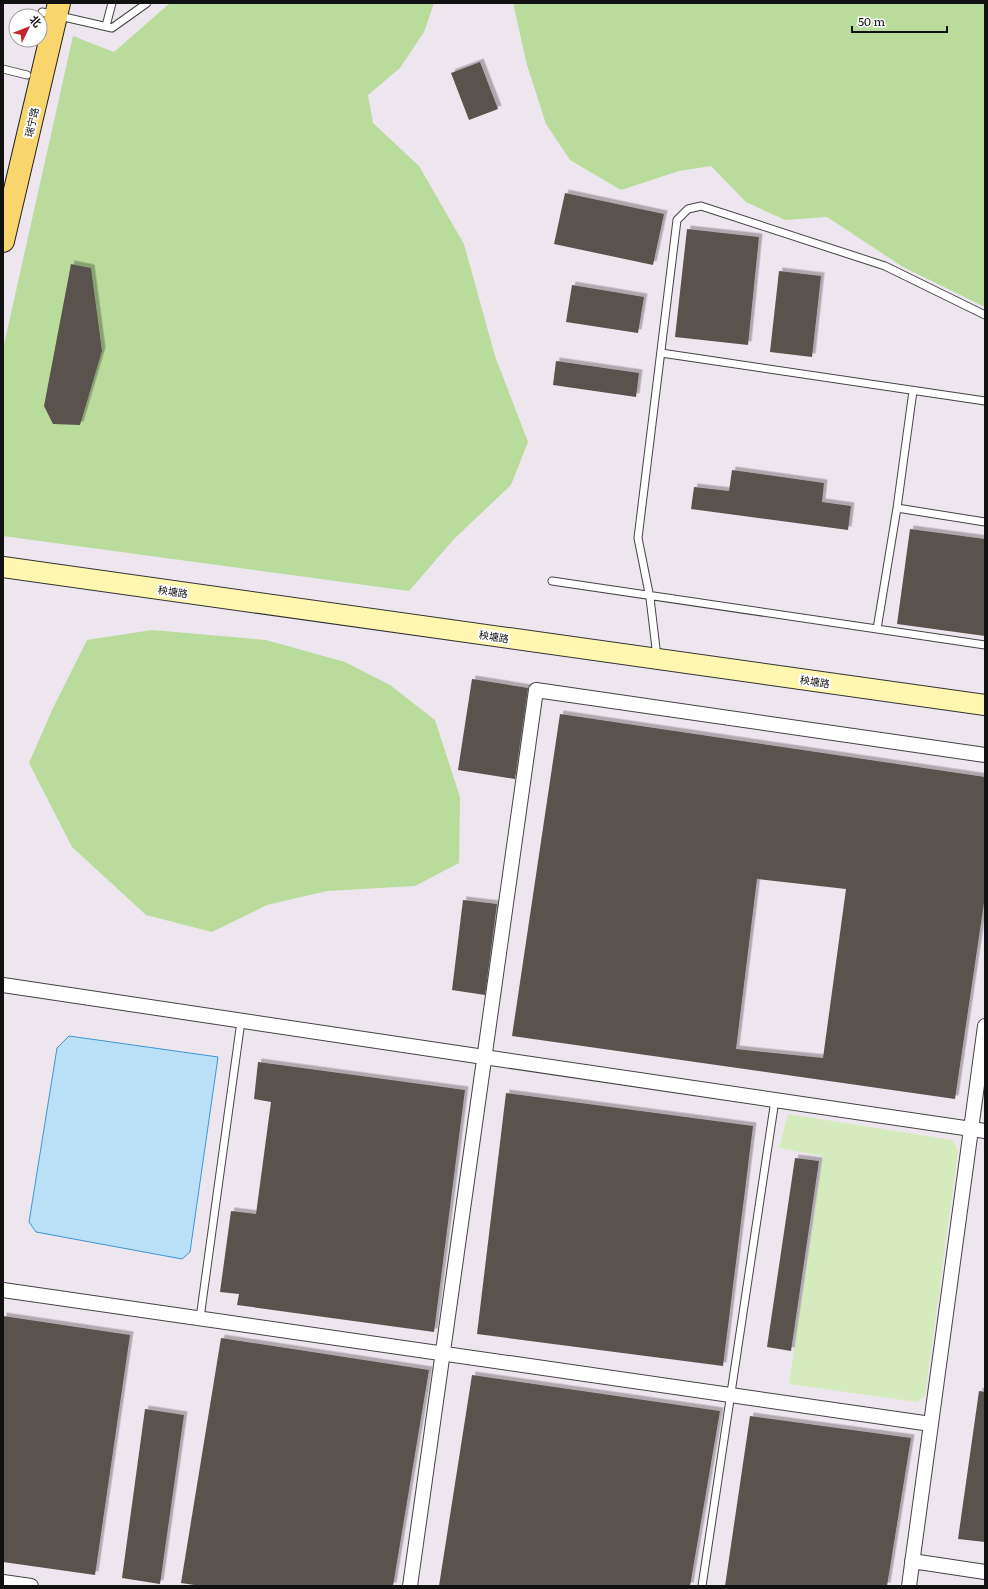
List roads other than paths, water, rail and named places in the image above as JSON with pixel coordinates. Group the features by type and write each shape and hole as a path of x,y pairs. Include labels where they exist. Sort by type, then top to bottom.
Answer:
{"main road":[{"name":"瑞宁路","path":"3,185 33,48"},
{"name":"瑞宁路","path":"3,241 41,48"},
{"name":"秧塘路","path":"3,567 985,705"}],"street":[{"path":"410,1586 536,690 985,755"},
{"path":"3,985 978,1130"},
{"path":"909,1586 931,1424 978,1130 985,1026"},
{"path":"3,1290 931,1424"},
{"path":"912,1562 985,1572"},
{"path":"3,1582 31,1586"}],"lane":[{"path":"106,26 112,3"},
{"path":"48,11 112,28 148,3"},
{"path":"3,70 27,75"},
{"path":"657,659 649,596 638,538 677,220 688,209 701,206 884,266 985,315"},
{"path":"661,353 985,402"},
{"path":"877,629 913,391"},
{"path":"896,508 985,522"},
{"path":"552,581 985,645"},
{"path":"200,1318 241,1021"},
{"path":"702,1586 775,1100"}],"water":[{"path":"69,1036 218,1057 190,1252 182,1259 36,1232 29,1222 57,1048"}]}
